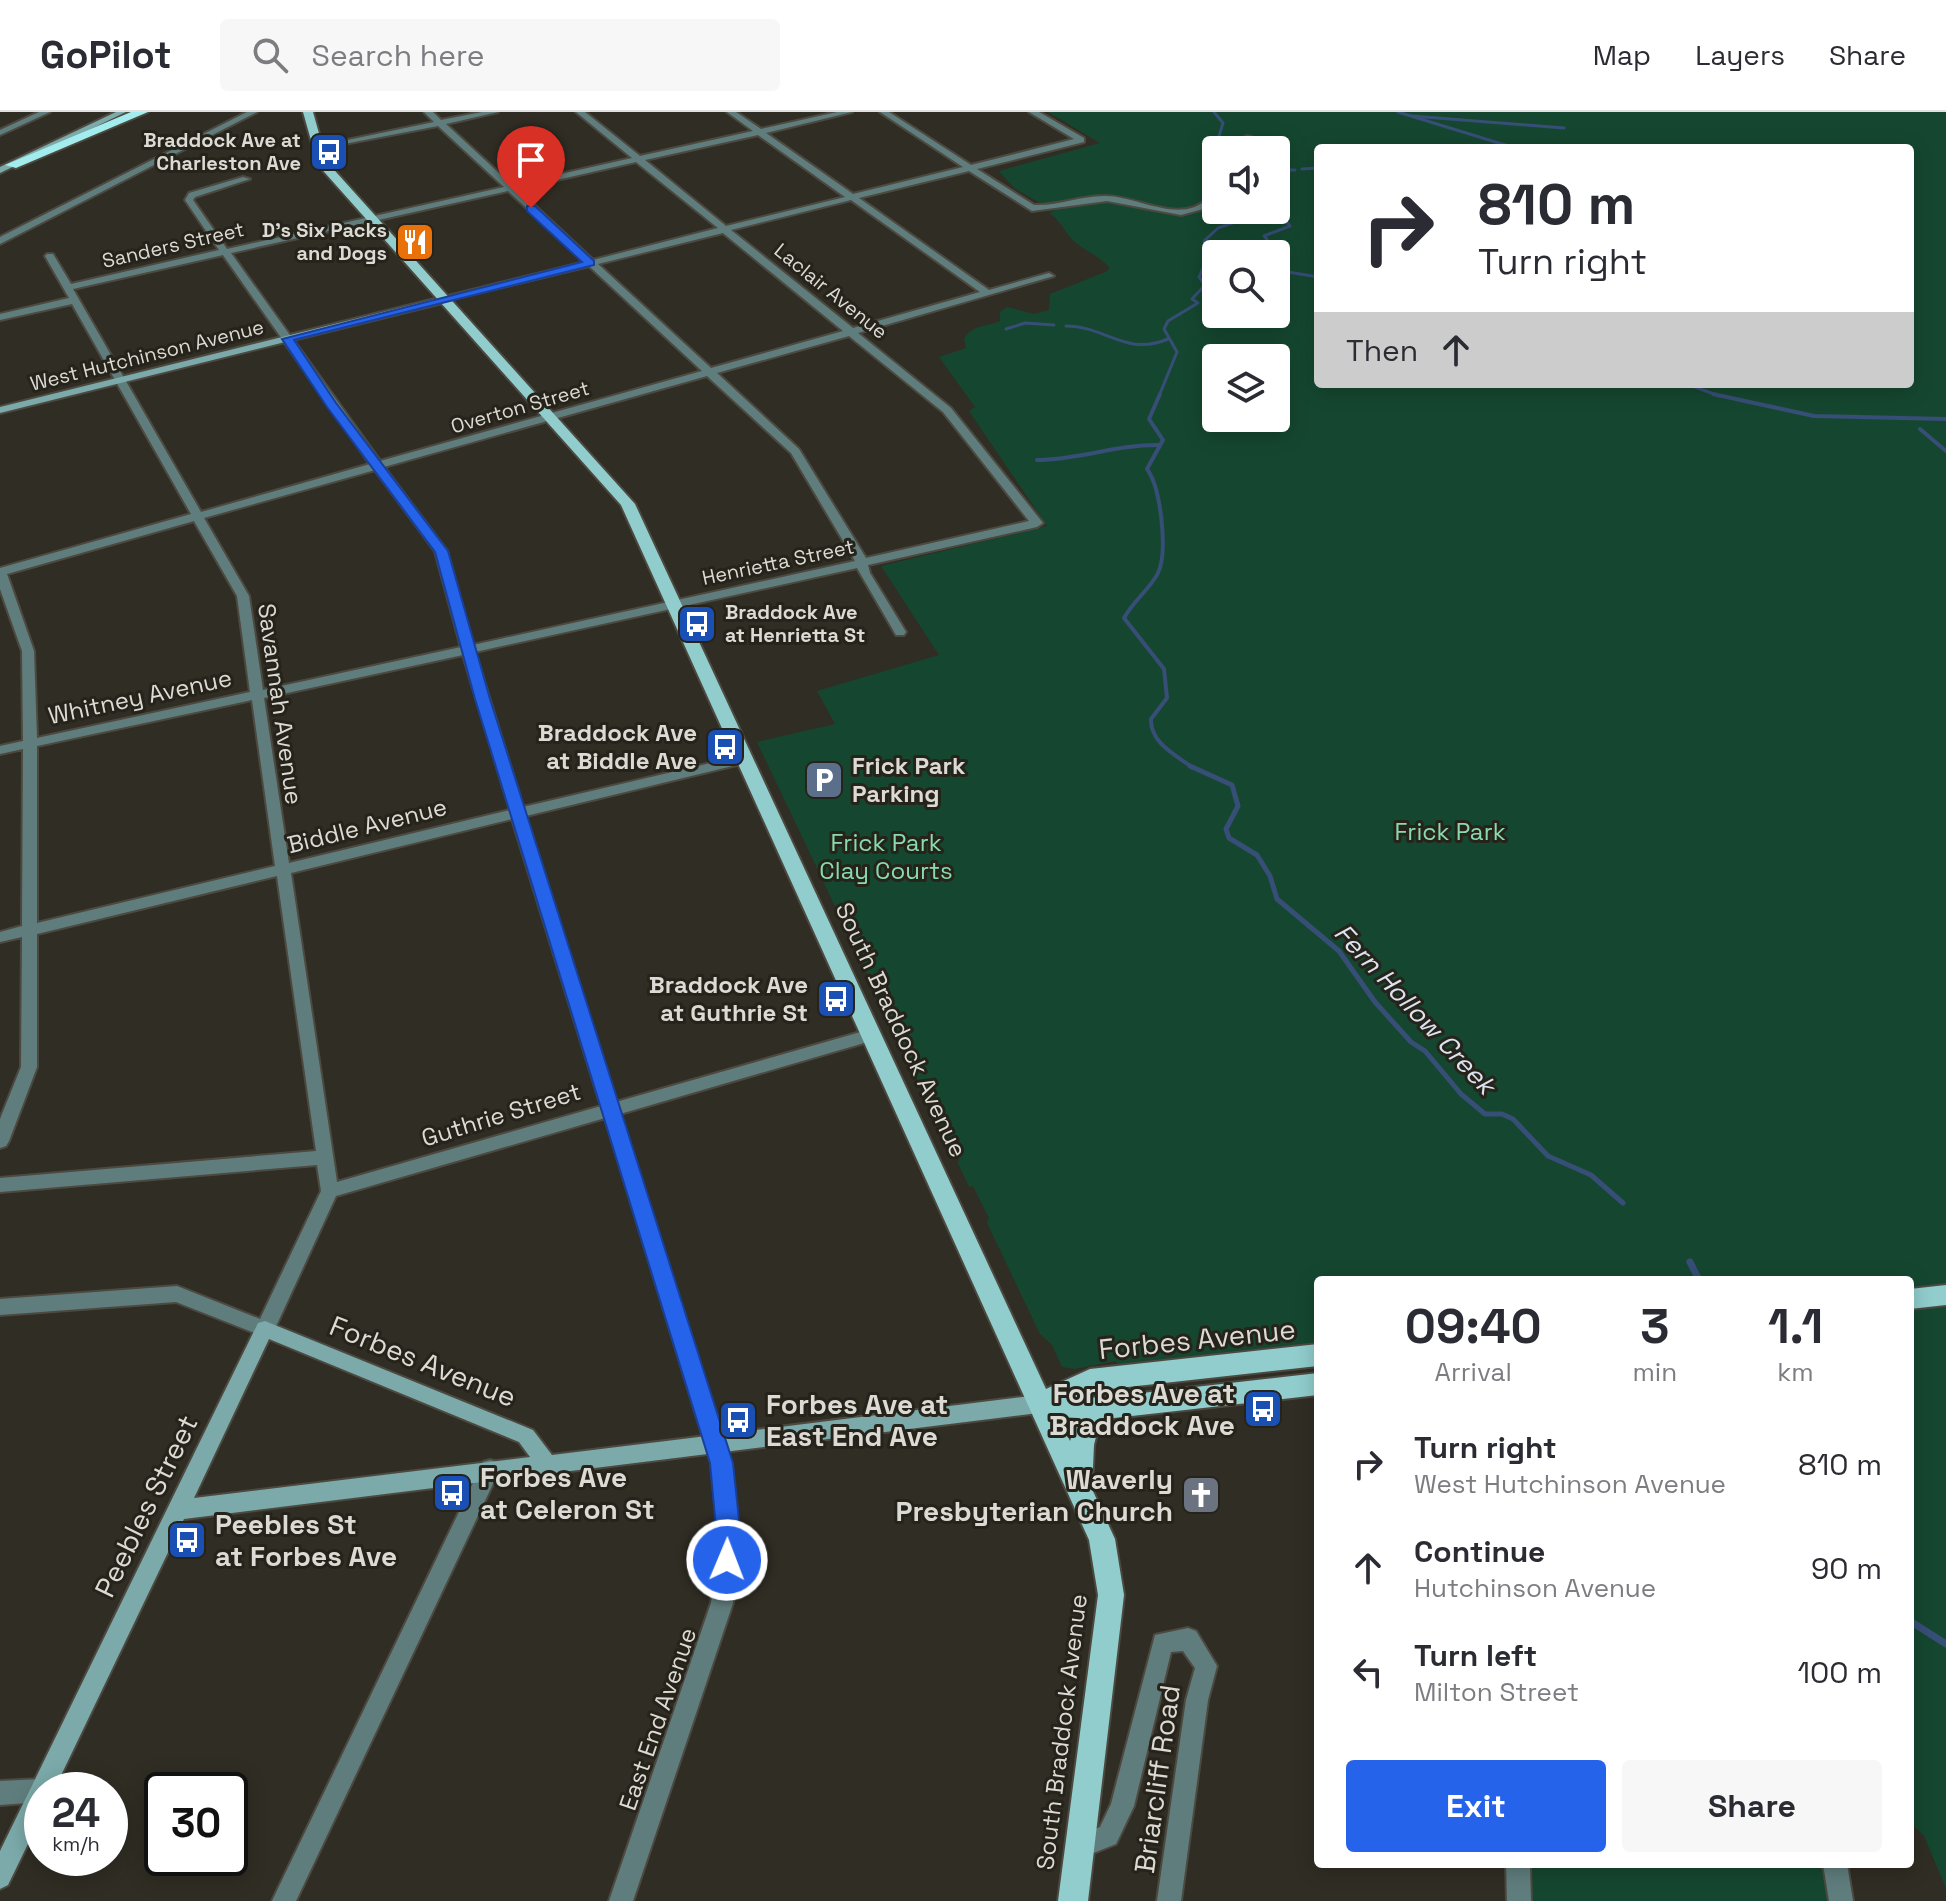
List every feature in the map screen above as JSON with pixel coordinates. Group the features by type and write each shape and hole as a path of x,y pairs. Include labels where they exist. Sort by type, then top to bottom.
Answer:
{"highway":[{"path":"5,167 142,112"}],"main road":[{"name":"South Braddock Avenue","path":"308,112 322,163 628,504 1102,1539 1111,1595 1073,1901"},
{"path":"1914,1299 1946,1295"},
{"name":"Forbes Avenue","path":"1039,1404 1090,1380 1314,1355"},
{"name":"Forbes Avenue","path":"1039,1404 1098,1409 1314,1384"},
{"path":"1081,1494 1083,1431 1098,1409"}],"street":[{"path":"0,133 46,112"},
{"path":"5,167 122,112"},
{"path":"428,112 795,451 864,563 864,573 900,632"},
{"path":"318,147 494,112"},
{"name":"Laclair Avenue","path":"580,112 854,332 955,418 1037,521"},
{"path":"731,112 987,296"},
{"name":"Sanders Street","path":"69,287 848,112"},
{"path":"884,112 1025,204 1041,209 1098,198 1160,209 1193,210 1202,206"},
{"path":"443,300 1081,140 1033,112"},
{"path":"230,113 249,114"},
{"path":"0,241 249,114"},
{"name":"East End Avenue","path":"246,179 192,195 189,200 331,404 441,551 518,812 721,1463 729,1539 722,1603 621,1901"},
{"name":"Savannah Avenue","path":"50,256 243,596 327,1157"},
{"name":"Overton Street","path":"0,572 987,296 1049,276"},
{"path":"0,317 75,300"},
{"name":"West Hutchinson Avenue","path":"0,410 443,300"},
{"name":"Henrietta Street","path":"523,637 1034,525 1037,521"},
{"path":"0,572 28,651 30,744 29,1067 0,1141"},
{"name":"Whitney Avenue","path":"0,750 523,637"},
{"name":"Biddle Avenue","path":"0,937 745,759"},
{"name":"Guthrie Street","path":"330,1191 611,1107 871,1035"},
{"path":"0,1185 327,1157 330,1191"},
{"name":"Peebles Street","path":"49,1772 330,1191"},
{"path":"0,1307 177,1294 265,1329"},
{"name":"Forbes Avenue","path":"265,1329 526,1436 546,1463"},
{"name":"Forbes Avenue","path":"177,1510 490,1469 1039,1404"},
{"path":"284,1901 490,1469"},
{"name":"Briarcliff Road","path":"1081,1846 1108,1836 1122,1806 1163,1643 1188,1639 1206,1666 1197,1700 1169,1901"},
{"path":"0,1793 24,1792"},
{"name":"Peebles Street","path":"0,1877 24,1825"},
{"path":"1518,1868 1519,1901"},
{"path":"1836,1868 1841,1901"}],"green space":[{"name":"Frick Park","path":"1048,112 1946,112 1946,1888 1924,1836 1914,1826 1914,1276 1314,1276 1314,1342 1117,1364 1116,1361 1075,1369 1062,1367 1052,1345 1040,1334 987,1223 989,1218 973,1186 969,1187 957,1161 960,1160 929,1104 757,742 835,724 817,691 939,655 881,566 1047,526 969,411 975,407 939,357 966,348 964,339 968,334 976,328 1000,321 1000,312 1007,307 1034,314 1049,310 1050,294 1108,271 1105,263 1076,243 1049,213 1054,211 1014,188 999,171 1100,143"},
{"path":"1527,1868 1832,1868 1839,1901 1528,1901"}],"waterway":[{"name":"Fern Hollow Creek","path":"1214,112 1223,123 1219,136"},
{"path":"1398,112 1502,144"},
{"path":"1412,116 1564,128"},
{"path":"1302,169 1314,168"},
{"path":"1290,170 1295,170"},
{"name":"Fern Hollow Creek","path":"1159,396 1177,352 1164,329 1168,321 1198,303 1192,299 1205,285 1199,277 1209,255 1204,241 1218,228 1229,224"},
{"path":"1266,240 1264,236 1290,226 1288,224"},
{"path":"1290,272 1314,276"},
{"path":"1006,329 1025,323 1054,325"},
{"path":"1066,326 1080,327 1140,345 1168,339"},
{"path":"1698,388 1715,394"},
{"name":"Fern Hollow Creek","path":"1160,394 1149,419 1163,440 1147,469 1159,505 1163,536 1161,563 1155,579 1124,618 1164,669 1167,698 1151,719 1155,735 1165,748 1191,766"},
{"path":"1715,394 1814,416 1946,419"},
{"path":"1715,394 1719,396"},
{"path":"1920,429 1946,451"},
{"path":"1037,460 1160,445"},
{"name":"Fern Hollow Creek","path":"1191,766 1232,785 1238,806 1226,829 1229,838 1257,855 1270,876 1277,899 1339,951 1375,1002 1411,1042 1425,1051 1461,1094 1485,1114 1502,1114 1513,1119 1548,1156 1591,1175 1623,1203"},
{"name":"Fern Hollow Creek","path":"1690,1262 1697,1276"},
{"name":"Fern Hollow Creek","path":"1914,1624 1946,1644"}],"place":[{"name":"Braddock Ave at Charleston Ave","path":"329,152"},
{"name":"D's Six Packs and Dogs","path":"415,242"},
{"name":"Braddock Ave at Henrietta St","path":"697,624"},
{"name":"Braddock Ave at Biddle Ave","path":"725,747"},
{"name":"Frick Park Parking","path":"824,780"},
{"name":"Braddock Ave at Guthrie St","path":"836,999"},
{"name":"Forbes Ave at Braddock Ave","path":"1263,1409"},
{"name":"Forbes Ave at East End Ave","path":"738,1420"},
{"name":"Forbes Ave at Celeron St","path":"452,1493"},
{"name":"Waverly Presbyterian Church","path":"1201,1495"},
{"name":"Peebles St at Forbes Ave","path":"187,1540"}],"route":[{"path":"531,208 590,263 288,339 331,404 441,551 482,699 721,1463 729,1539 727,1560"}],"park label":[{"name":"Frick Park Clay Courts","path":"886,857"}]}
